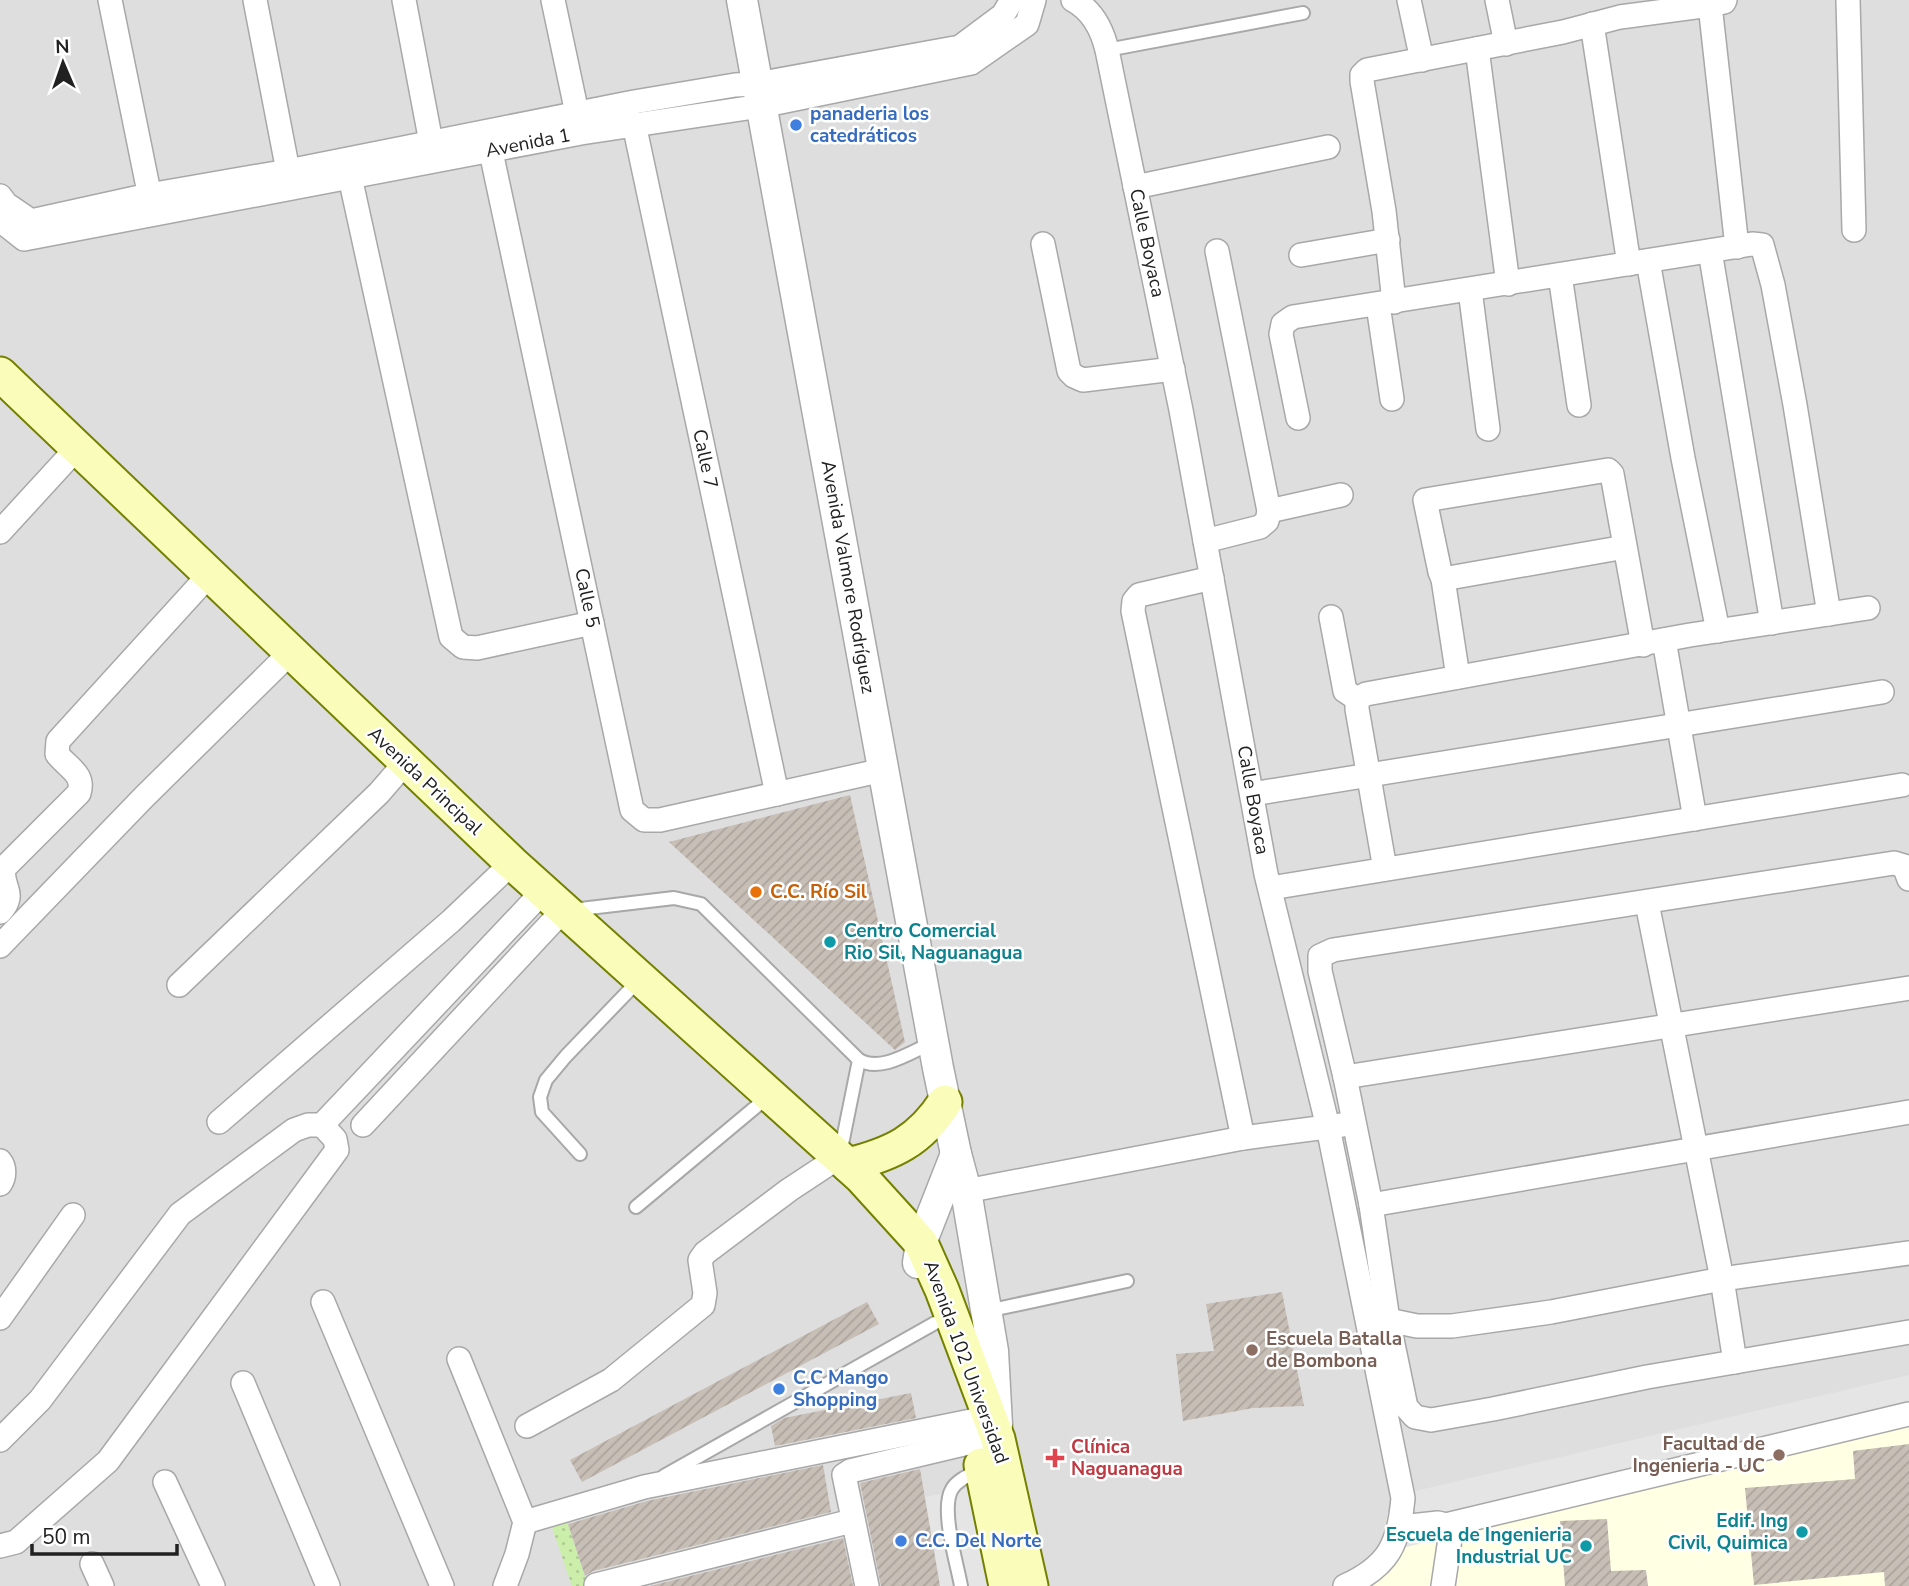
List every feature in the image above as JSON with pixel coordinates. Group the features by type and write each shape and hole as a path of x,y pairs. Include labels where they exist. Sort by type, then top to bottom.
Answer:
{"main road":[{"name":"Avenida Principal","path":"0,374 512,863 850,1167"},
{"path":"850,1167 912,1140 933,1121 945,1102"},
{"name":"Avenida 102 Universidad","path":"850,1167 928,1285 1031,1586"},
{"name":"Avenida 102 Universidad","path":"982,1442 1006,1586"}],"street":[{"path":"110,0 151,204"},
{"path":"255,0 291,179"},
{"path":"404,0 433,152"},
{"path":"553,0 577,113"},
{"name":"Avenida Valmore Rodríguez","path":"742,0 945,1102 966,1191 987,1311 993,1350 982,1442"},
{"name":"Avenida 1","path":"0,196 6,204 31,220 151,204 489,141 634,124 960,47 1003,15 1012,0"},
{"name":"Avenida 1","path":"489,141 577,113 697,92 759,95 971,63 1027,24 1034,0"},
{"name":"Calle Boyaca","path":"1073,0 1094,18 1104,37 1107,50 1173,369 1271,888 1328,1127 1403,1498 1401,1527 1391,1551 1373,1570 1345,1586"},
{"path":"1409,0 1422,60"},
{"path":"1497,0 1506,44"},
{"path":"1848,0 1854,230"},
{"path":"1392,399 1386,303 1388,240 1362,75 1367,70 1506,44 1592,24 1619,8 1718,3 1737,247"},
{"path":"1592,24 1639,263 1718,631"},
{"path":"1478,49 1508,284"},
{"name":"Calle 7","path":"634,124 776,794"},
{"name":"Calle 5","path":"489,141 632,810 644,820 660,820 883,770"},
{"path":"1135,187 1328,147"},
{"name":"Avenida 1","path":"291,179 351,177 433,152"},
{"path":"351,177 451,637 463,647 477,648 592,623"},
{"name":"Avenida 1","path":"0,220 24,239 151,204"},
{"path":"1301,255 1388,240"},
{"path":"1043,244 1069,371 1074,376 1083,380 1173,369"},
{"path":"1298,418 1281,334 1283,324 1293,317 1752,244 1762,245 1795,405 1829,614"},
{"path":"1205,541 1259,527 1267,521 1269,511 1217,251"},
{"path":"1710,251 1772,623"},
{"path":"1560,275 1579,405"},
{"path":"1470,290 1488,429"},
{"path":"0,532 77,448"},
{"path":"1458,677 1443,579 1425,500 1608,470 1612,474 1625,547 1678,725 1695,819"},
{"path":"1269,511 1341,495"},
{"path":"1443,579 1625,547"},
{"path":"0,912 9,898 3,880 5,868 79,793 81,781 57,754 58,741 209,575"},
{"path":"1212,578 1139,595 1134,601 1133,611 1243,1138"},
{"path":"1357,699 1366,694 1458,677 1718,631 1868,608"},
{"path":"1331,617 1345,691 1357,699"},
{"path":"0,946 144,797 290,653"},
{"path":"1252,794 1882,692"},
{"path":"1357,699 1367,775 1385,869"},
{"path":"179,985 379,793 405,763"},
{"path":"1271,888 1902,785"},
{"path":"219,1122 451,921 512,863"},
{"path":"1909,878 1904,866 1894,863 1333,950 1320,956 1320,971 1371,1205 1388,1320 1406,1407 1415,1417 1425,1420 1493,1409 1647,1377 1909,1332"},
{"path":"0,1440 40,1400 180,1214 294,1130 308,1125 322,1125 532,903 539,888"},
{"path":"1647,903 1722,1279 1735,1362"},
{"path":"363,1125 565,911"},
{"path":"1345,1077 1909,988"},
{"path":"1371,1205 1909,1112"},
{"path":"966,1191 1243,1138 1353,1123"},
{"path":"0,1546 16,1542 108,1461 337,1150 335,1139 322,1125"},
{"path":"928,1285 956,1154"},
{"path":"0,1161 4,1173 0,1184"},
{"path":"527,1426 611,1380 703,1305 705,1293 700,1260 705,1252 789,1190 850,1167"},
{"path":"0,1318 74,1215"},
{"path":"928,1285 960,1273 975,1244"},
{"path":"1388,1320 1417,1326 1452,1326 1551,1312 1722,1279 1909,1253"},
{"path":"323,1303 442,1586"},
{"path":"459,1359 525,1522 505,1586"},
{"path":"243,1383 328,1586"},
{"path":"1401,1527 1438,1523 1446,1525 1909,1414"},
{"path":"525,1522 644,1487 982,1442"},
{"path":"867,1586 852,1521 844,1475 846,1472 982,1442"},
{"path":"165,1482 213,1586"},
{"path":"596,1585 852,1521"},
{"path":"1443,1586 1451,1532 1446,1525"},
{"path":"92,1564 102,1586"}],"lane":[{"path":"1107,50 1303,13"},
{"path":"565,911 674,898 701,904 859,1060 869,1065 881,1065 934,1042"},
{"path":"580,1154 542,1112 540,1097 546,1080 566,1056 641,979"},
{"path":"850,1167 859,1060"},
{"path":"636,1207 769,1095"},
{"path":"987,1311 1127,1281"},
{"path":"644,1487 928,1285"},
{"path":"961,1586 948,1501 951,1490 982,1442"}],"shaded area":[{"path":"0,0 1909,0 1909,1586 0,1586"},
{"path":"1909,1375 1909,1415 1384,1553 1394,1496"},
{"name":"Facultad de Ingenieria - UC","path":"1909,1399 1909,1586 1373,1586 1388,1512"},
{"path":"971,1488 991,1586 940,1586 925,1497"}],"green space":[{"path":"566,1518 588,1586 572,1586 550,1522"}],"building":[{"name":"Centro Comercial Rio Sil, Naguanagua","path":"850,795 905,1042 895,1050 669,842"},
{"path":"1282,1292 1304,1406 1253,1408 1183,1421 1176,1354 1214,1351 1206,1304"},
{"path":"867,1302 879,1324 582,1482 570,1460"},
{"path":"911,1393 916,1418 775,1446 771,1426 784,1418"},
{"path":"1909,1444 1909,1586 1885,1586 1884,1572 1754,1585 1745,1488 1855,1479 1853,1451"},
{"path":"823,1465 831,1512 593,1571 585,1576 568,1524 647,1501"},
{"name":"C.C. Del Norte","path":"920,1469 940,1586 881,1586 860,1483"},
{"name":"Escuela de Ingenieria Industrial UC","path":"1607,1519 1611,1571 1646,1570 1648,1586 1565,1586 1560,1521"},
{"path":"843,1538 853,1586 650,1586"}],"place":[{"name":"panaderia los catedráticos","path":"796,125"},
{"name":"C.C. Río Sil","path":"756,892"},
{"name":"Centro Comercial Rio Sil, Naguanagua","path":"830,942"},
{"name":"Escuela Batalla de Bombona","path":"1252,1350"},
{"name":"C.C Mango Shopping","path":"779,1389"},
{"name":"Facultad de Ingenieria - UC","path":"1779,1455"},
{"name":"Clínica Naguanagua","path":"1055,1458"},
{"name":"Edif. Ing Civil, Quimica","path":"1802,1532"},
{"name":"C.C. Del Norte","path":"901,1541"},
{"name":"Escuela de Ingenieria Industrial UC","path":"1586,1546"}]}
